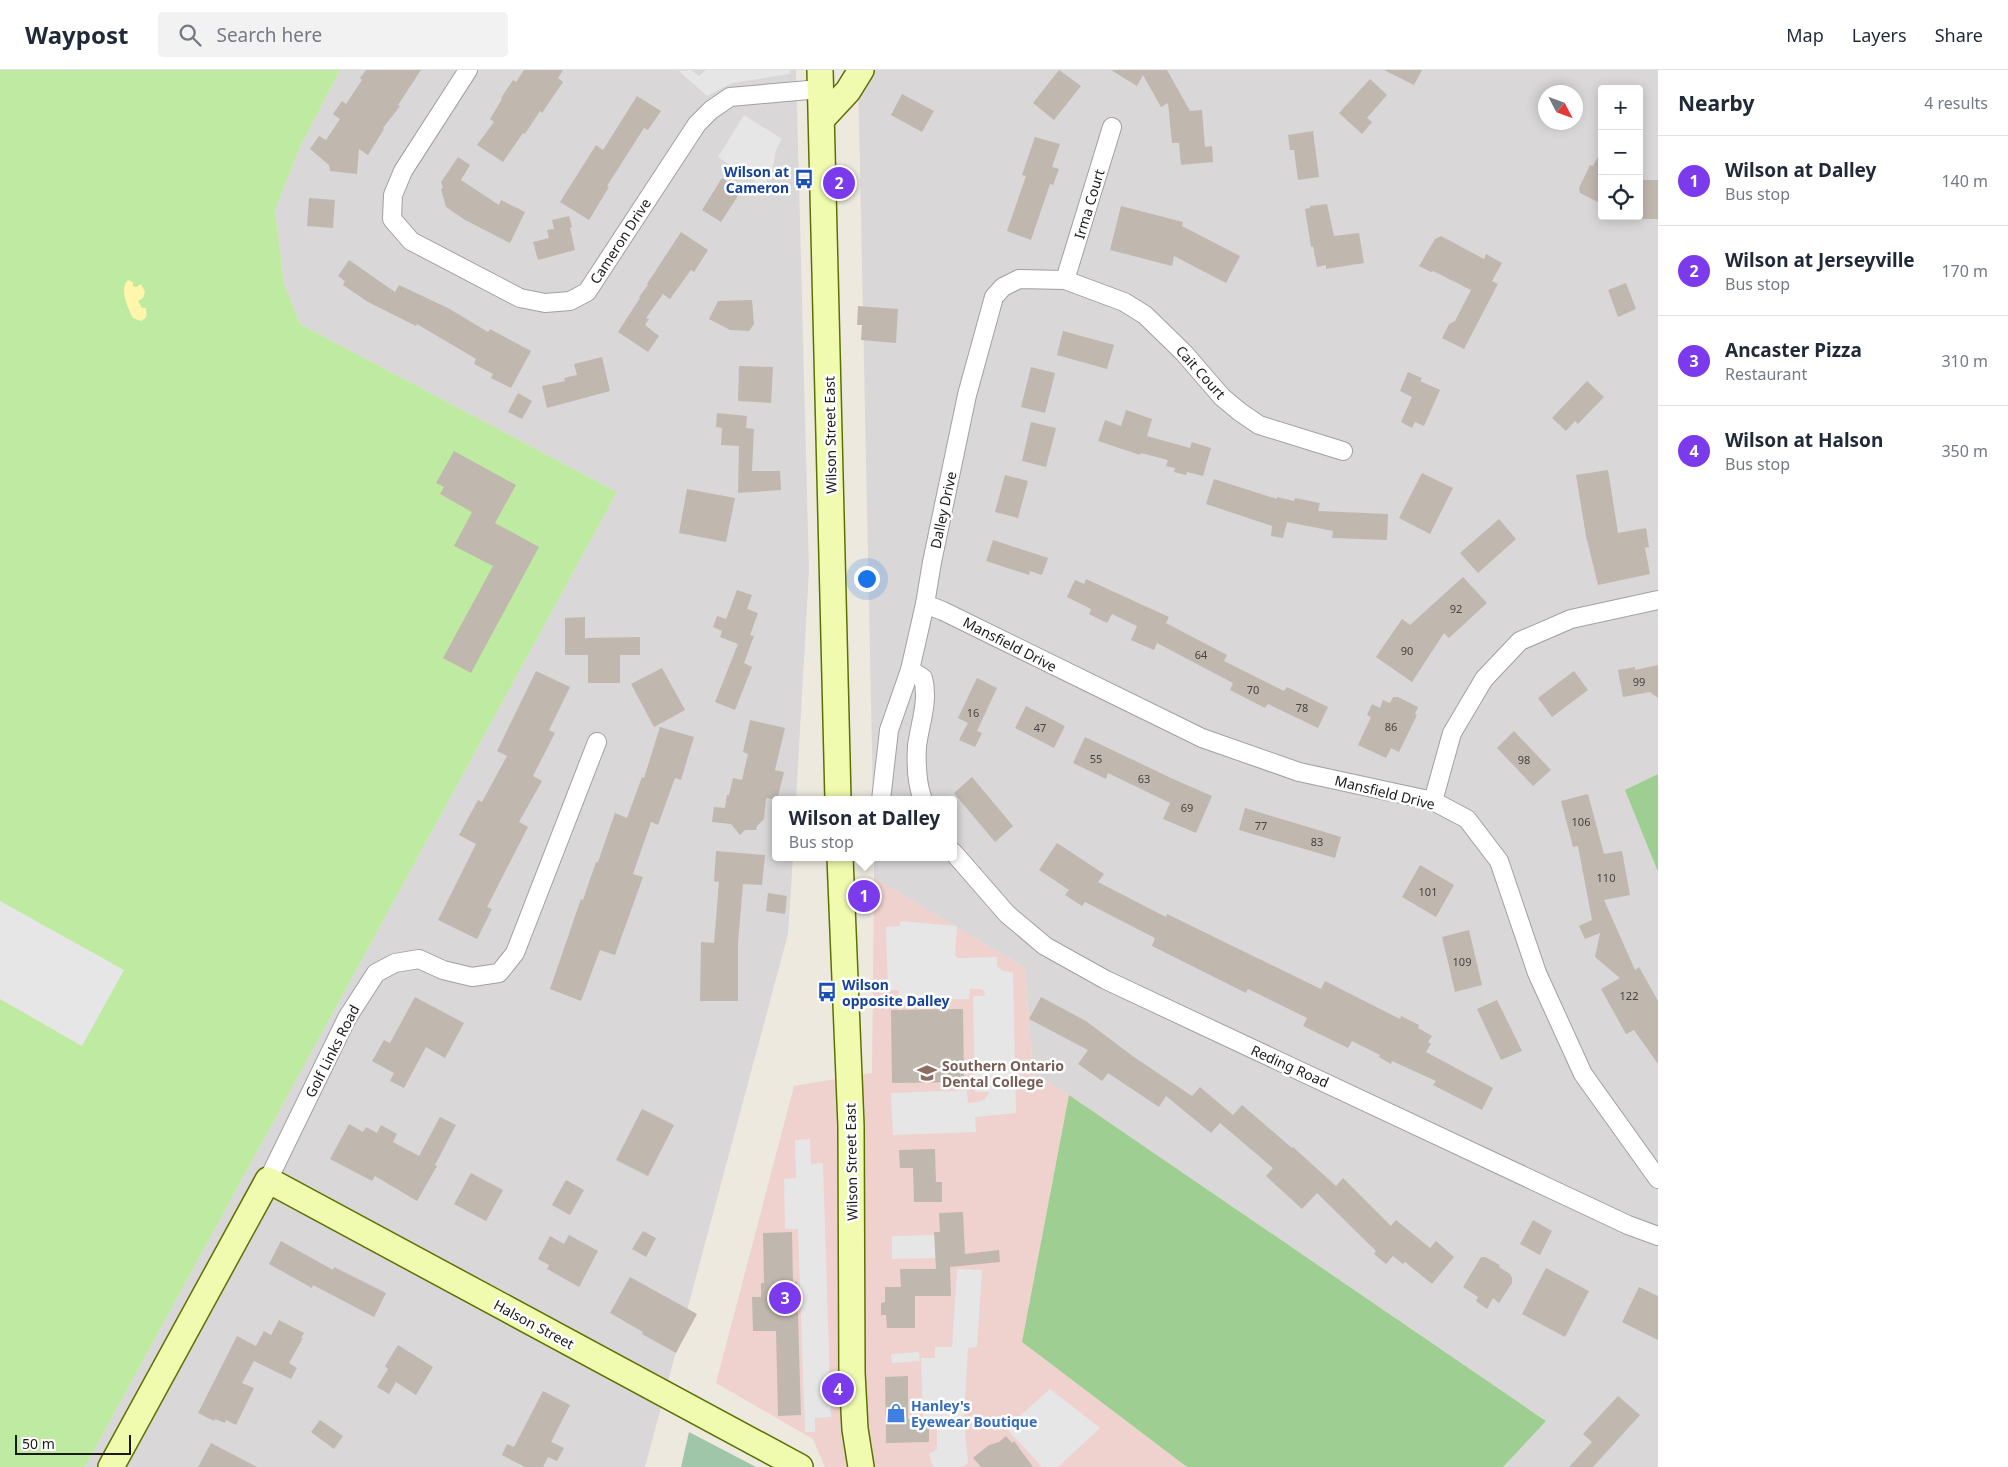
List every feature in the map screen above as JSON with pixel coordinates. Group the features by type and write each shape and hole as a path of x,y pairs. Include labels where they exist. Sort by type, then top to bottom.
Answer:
{"main road":[{"path":"821,95 848,70"},
{"path":"821,95 848,91 862,70"},
{"name":"Wilson Street East","path":"821,95 838,796"},
{"name":"Wilson Street East","path":"840,861 851,1126 852,1373 855,1429 861,1467"},
{"name":"Golf Links Road","path":"111,1467 268,1180"},
{"name":"Halson Street","path":"268,1180 800,1467"}],"street":[{"name":"Cameron Drive","path":"468,70 403,172 393,195 392,220 411,241 520,298 545,303 570,302 587,292 697,124 711,110 730,97 821,95"},
{"name":"Irma Court","path":"1065,280 1112,127"},
{"name":"Dalley Drive","path":"881,796 889,730 910,670 967,395 994,297 1003,287 1019,279 1065,280"},
{"name":"Cait Court","path":"1065,280 1124,302 1145,315 1184,353 1222,397 1259,425 1343,451"},
{"path":"1433,801 1452,733 1484,679 1520,641 1571,619 1658,600"},
{"name":"Mansfield Drive","path":"925,604 943,610 1202,738 1300,772 1433,801 1467,819 1499,861 1537,973 1583,1074 1658,1179"},
{"path":"910,670 922,678 927,691 917,748 919,790 921,796"},
{"name":"Golf Links Road","path":"268,1180 347,1018 376,973 395,962 419,959 443,970 465,976 490,975 499,973 515,953 597,742"},
{"name":"Reding Road","path":"957,857 1007,914 1045,946 1106,980 1628,1225 1658,1236"}],"shaded area":[{"path":"340,70 796,70 809,570 796,796 772,796 772,861 793,861 788,934 645,1467 85,1467 617,492 300,324 284,284 275,210 300,147"},
{"path":"691,70 699,76 706,70 790,70 790,74 732,83 707,96 679,71"},
{"path":"858,70 1658,70 1658,774 1626,790 1658,872 1658,1467 1503,1467 1545,1420 1069,1095 1033,1073 1025,968 874,878 874,861 957,861 957,796 873,796"},
{"path":"744,115 782,139 776,150 772,172 763,187 718,157"},
{"path":"874,878 1025,968 1033,1073 1069,1095 1022,1342 1187,1467 825,1467 813,1439 716,1383 794,1086 872,1073"},
{"path":"0,901 124,970 82,1046 0,999"},
{"path":"900,921 957,926 955,956 958,958 997,957 997,966 1003,971 1013,972 1016,1113 975,1117 976,1132 893,1135 891,1093 967,1090 968,1103 979,1102 985,1099 989,1092 975,1092 973,996 983,996 985,993 982,989 970,989 969,999 899,1001 899,990 888,990 886,927 900,926"},
{"path":"810,1139 811,1164 823,1163 831,1417 815,1418 815,1432 805,1432 798,1229 785,1229 784,1179 796,1178 795,1140"},
{"path":"938,1235 939,1258 892,1259 892,1236"},
{"path":"957,1269 982,1270 977,1347 968,1348 964,1420 968,1463 962,1467 933,1467 929,1454 937,1449 937,1422 933,1418 923,1417 921,1358 935,1358 935,1347 952,1347"},
{"path":"919,1352 920,1361 892,1363 891,1354"},
{"path":"1050,1389 1100,1428 1058,1467 1042,1467 1006,1428"}],"green space":[{"path":"0,70 340,70 300,147 275,210 284,284 300,324 617,492 85,1467 0,1467"},
{"path":"1658,774 1658,872 1625,790"},
{"path":"1069,1095 1546,1421 1503,1467 1187,1467 1022,1342"},
{"path":"689,1432 756,1467 681,1467"}],"sand":[{"path":"128,280 133,282 133,286 136,287 141,284 145,292 143,298 138,301 142,308 146,308 147,314 144,320 141,321 133,318 127,304 124,288"}],"building":[{"path":"366,70 421,70 398,105 400,106 383,128 368,155 359,149 357,174 330,171 329,165 310,149 319,136 326,140 340,119 333,114 342,101 346,104 362,80 360,78"},
{"path":"524,70 563,70 558,78 563,82 542,113 540,111 503,162 477,145 494,122 490,119 501,98 513,80 516,82"},
{"path":"1059,70 1081,86 1054,120 1033,103"},
{"path":"1111,70 1167,70 1190,111 1202,110 1205,147 1212,146 1213,162 1181,165 1179,143 1172,143 1168,103 1161,107 1143,75 1137,86"},
{"path":"1384,70 1422,70 1414,85"},
{"path":"1370,79 1387,95 1367,118 1372,122 1362,134 1339,113"},
{"path":"902,94 934,111 922,132 891,115"},
{"path":"637,96 661,111 648,130 644,128 607,186 609,187 589,220 560,202 596,145 603,150"},
{"path":"1313,131 1319,177 1298,180 1294,150 1290,150 1288,135"},
{"path":"1035,137 1060,144 1052,167 1059,169 1053,185 1050,184 1031,240 1007,231 1026,176 1022,175"},
{"path":"458,157 470,165 461,180 499,205 501,200 525,212 510,243 465,220 446,207 441,182"},
{"path":"1598,157 1598,202 1580,193 1579,188 1590,165 1593,166"},
{"path":"722,178 741,191 721,222 702,210"},
{"path":"1643,180 1658,180 1658,219 1643,219"},
{"path":"309,198 335,200 333,228 307,226"},
{"path":"1327,204 1334,236 1359,233 1364,263 1326,269 1326,265 1317,267 1313,246 1311,247 1305,209 1310,208 1310,206"},
{"path":"1121,206 1183,222 1182,226 1240,256 1226,283 1174,256 1172,266 1110,250"},
{"path":"569,216 575,250 538,260 533,242 549,238 547,230 554,229 552,220"},
{"path":"681,232 708,250 694,272 691,270 670,299 663,294 646,318 649,319 645,325 659,336 648,352 618,332"},
{"path":"1441,236 1484,259 1486,254 1502,263 1492,281 1498,284 1464,349 1442,338 1449,324 1455,321 1471,290 1419,266 1435,239"},
{"path":"349,260 395,292 399,285 448,308 488,332 490,329 531,351 511,388 491,378 493,374 474,364 476,359 417,324 416,326 368,302 343,285 345,281 338,276"},
{"path":"1626,283 1636,309 1618,317 1608,290"},
{"path":"752,300 754,324 749,331 730,330 709,319 718,301"},
{"path":"858,306 898,309 896,343 861,340 862,325 857,325"},
{"path":"1063,331 1114,345 1107,369 1057,355"},
{"path":"602,357 610,391 547,408 542,386 565,381 564,378 577,375 574,364"},
{"path":"739,366 773,367 771,403 738,401"},
{"path":"1031,367 1055,373 1045,413 1021,407"},
{"path":"1408,372 1422,378 1420,381 1440,390 1424,426 1415,422 1412,428 1401,422 1412,397 1400,391"},
{"path":"1587,381 1604,397 1578,424 1575,421 1566,431 1552,418"},
{"path":"518,393 532,401 522,419 508,412"},
{"path":"1126,410 1152,419 1147,436 1190,448 1192,442 1211,448 1203,476 1187,472 1186,475 1174,472 1175,468 1166,466 1168,460 1141,453 1140,455 1098,441 1105,420 1121,426"},
{"path":"717,413 747,416 746,428 754,429 752,471 780,471 781,490 738,493 739,446 721,445 722,428 716,427"},
{"path":"1031,422 1056,428 1046,467 1022,461"},
{"path":"454,451 516,485 495,523 539,547 471,673 443,658 493,566 454,546 472,512 440,494 444,487 436,483"},
{"path":"1608,470 1618,533 1646,528 1649,547 1645,548 1650,574 1598,585 1586,536 1576,475"},
{"path":"1422,473 1453,488 1430,534 1399,518"},
{"path":"1005,475 1028,481 1018,518 995,512"},
{"path":"1214,479 1277,499 1277,497 1294,501 1295,498 1320,503 1318,511 1388,514 1387,540 1332,538 1333,531 1287,522 1283,538 1271,536 1272,526 1206,504"},
{"path":"687,489 735,498 726,542 679,533"},
{"path":"1499,519 1516,539 1478,573 1460,553"},
{"path":"993,540 1048,558 1042,575 1030,571 1029,575 986,561"},
{"path":"1463,577 1487,603 1449,638 1444,633 1412,682 1376,657 1402,619 1410,625"},
{"path":"1086,579 1169,617 1166,623 1227,655 1224,661 1284,691 1287,687 1328,707 1318,728 1268,704 1265,708 1230,690 1233,683 1157,643 1154,650 1131,640 1137,626 1112,614 1107,623 1089,614 1091,609 1067,597 1075,580 1084,584"},
{"path":"737,590 752,595 747,609 758,613 750,635 754,636 744,663 752,667 735,710 715,702 738,644 720,637 722,631 713,627 717,616 726,619"},
{"path":"585,617 585,638 640,637 640,655 620,655 620,683 588,683 588,655 565,655 565,618"},
{"path":"1658,665 1658,698 1650,692 1623,697 1618,670 1635,667 1635,670"},
{"path":"662,668 685,710 654,727 631,684"},
{"path":"536,671 570,687 549,730 555,733 533,776 542,781 519,822 528,827 487,907 492,909 477,939 438,920 476,844 459,835 478,800 482,802 507,756 497,751"},
{"path":"1574,671 1588,690 1552,717 1538,698"},
{"path":"977,678 997,688 977,731 982,733 975,747 959,740 968,723 958,718"},
{"path":"1393,697 1398,697 1418,707 1415,714 1417,715 1399,752 1391,748 1386,758 1358,745 1371,717 1367,715 1372,704 1380,708 1383,700 1390,703"},
{"path":"1026,706 1065,726 1054,748 1015,728"},
{"path":"750,720 785,728 775,770 784,772 778,796 772,796 772,799 766,798 764,819 757,826 756,830 745,830 740,835 731,824 712,822 714,807 725,808 733,778 742,780 748,754 743,752"},
{"path":"660,727 694,737 681,780 675,778 658,825 651,822 633,874 643,877 615,955 600,950 581,1001 550,989 581,899 583,900 615,813 627,818 642,777 644,778"},
{"path":"1514,731 1551,770 1533,786 1497,748"},
{"path":"1085,737 1212,796 1196,833 1163,819 1170,803 1108,773 1106,779 1073,763"},
{"path":"972,777 1013,826 995,842 954,793"},
{"path":"1588,794 1604,854 1622,851 1630,895 1604,900 1635,970 1639,967 1658,1001 1658,1064 1634,1030 1626,1034 1601,989 1620,978 1595,957 1600,933 1585,939 1579,926 1592,920 1578,846 1573,847 1561,801"},
{"path":"1245,808 1341,837 1335,858 1239,830"},
{"path":"1057,843 1104,874 1098,882 1166,917 1167,914 1321,989 1325,981 1400,1019 1401,1016 1419,1025 1418,1028 1432,1036 1428,1042 1431,1044 1426,1052 1493,1088 1482,1110 1433,1085 1436,1081 1392,1061 1391,1064 1379,1057 1380,1055 1352,1041 1348,1048 1303,1026 1307,1018 1248,989 1246,993 1152,946 1155,938 1085,902 1082,906 1065,895 1069,890 1039,870"},
{"path":"716,851 765,855 762,885 743,884 738,943 738,1001 700,1001 701,942 714,943 719,882 714,881"},
{"path":"1420,865 1454,885 1436,917 1402,897"},
{"path":"768,893 787,896 785,914 766,911"},
{"path":"1469,930 1482,985 1455,992 1442,937"},
{"path":"415,997 464,1023 445,1058 426,1047 404,1088 390,1081 394,1073 372,1061 384,1040 390,1043"},
{"path":"1041,997 1086,1021 1134,1057 1192,1096 1200,1087 1233,1115 1242,1105 1336,1186 1343,1178 1391,1226 1396,1220 1430,1248 1436,1241 1454,1257 1432,1284 1405,1262 1403,1264 1393,1256 1386,1264 1374,1254 1376,1251 1317,1193 1302,1209 1266,1176 1273,1168 1220,1123 1211,1133 1166,1096 1159,1107 1108,1073 1102,1081 1078,1064 1088,1050 1029,1019"},
{"path":"1497,1000 1522,1051 1501,1060 1477,1009"},
{"path":"963,1009 964,1082 892,1083 891,1010"},
{"path":"642,1109 674,1125 648,1176 616,1160"},
{"path":"440,1117 456,1125 435,1165 437,1166 417,1201 375,1176 372,1181 330,1159 349,1124 363,1132 366,1127 377,1133 381,1125 397,1134 393,1142 419,1156"},
{"path":"935,1149 936,1182 942,1182 942,1202 914,1202 913,1168 900,1168 899,1150"},
{"path":"471,1173 503,1190 486,1221 454,1204"},
{"path":"566,1180 584,1190 570,1215 552,1205"},
{"path":"963,1212 965,1254 999,1250 1000,1262 950,1267 951,1296 915,1296 915,1328 887,1328 886,1315 881,1315 881,1303 885,1302 885,1287 901,1287 900,1269 936,1269 934,1232 940,1232 939,1213"},
{"path":"1533,1220 1552,1231 1540,1255 1520,1244"},
{"path":"643,1231 656,1238 646,1257 632,1249"},
{"path":"792,1232 793,1282 797,1282 801,1415 778,1416 776,1331 753,1331 752,1297 761,1297 761,1283 764,1283 763,1233"},
{"path":"569,1235 598,1251 579,1287 547,1269 549,1265 538,1259 550,1236 564,1244"},
{"path":"281,1241 333,1270 334,1267 386,1293 374,1317 313,1285 312,1288 269,1264"},
{"path":"1481,1257 1485,1257 1500,1265 1499,1267 1510,1274 1512,1278 1512,1283 1499,1303 1493,1298 1487,1309 1476,1301 1478,1297 1463,1287"},
{"path":"1546,1268 1589,1291 1565,1337 1522,1314"},
{"path":"630,1277 697,1314 676,1353 610,1313"},
{"path":"1639,1287 1658,1296 1658,1340 1622,1322"},
{"path":"279,1320 304,1333 289,1363 297,1368 291,1379 254,1361 242,1383 254,1388 236,1425 226,1420 225,1423 215,1419 214,1421 198,1413 237,1336 256,1346 264,1331 271,1335"},
{"path":"398,1345 433,1367 416,1395 396,1382 389,1394 377,1387 388,1369 385,1366"},
{"path":"908,1376 908,1419 929,1419 929,1442 886,1443 885,1377"},
{"path":"543,1391 570,1405 551,1442 564,1448 557,1461 548,1457 543,1467 525,1467 502,1455 507,1444 514,1447"},
{"path":"1618,1396 1640,1415 1593,1467 1569,1467 1592,1442 1583,1434"},
{"path":"320,1420 343,1436 334,1449 311,1432"},
{"path":"1006,1436 1012,1443 1014,1441 1033,1467 981,1467 973,1458 989,1445 999,1442"},
{"path":"211,1443 257,1467 198,1467"}],"place":[{"name":"Wilson at Cameron","path":"804,179"},
{"name":"Wilson at Jerseyville","path":"839,183"},
{"name":"Wilson at Dalley","path":"864,896"},
{"name":"Wilson opposite Dalley","path":"827,992"},
{"name":"Southern Ontario Dental College","path":"927,1073"},
{"name":"Ancaster Pizza","path":"785,1298"},
{"name":"Wilson at Halson","path":"838,1389"},
{"name":"Hanley's Eyewear Boutique","path":"896,1413"}]}
